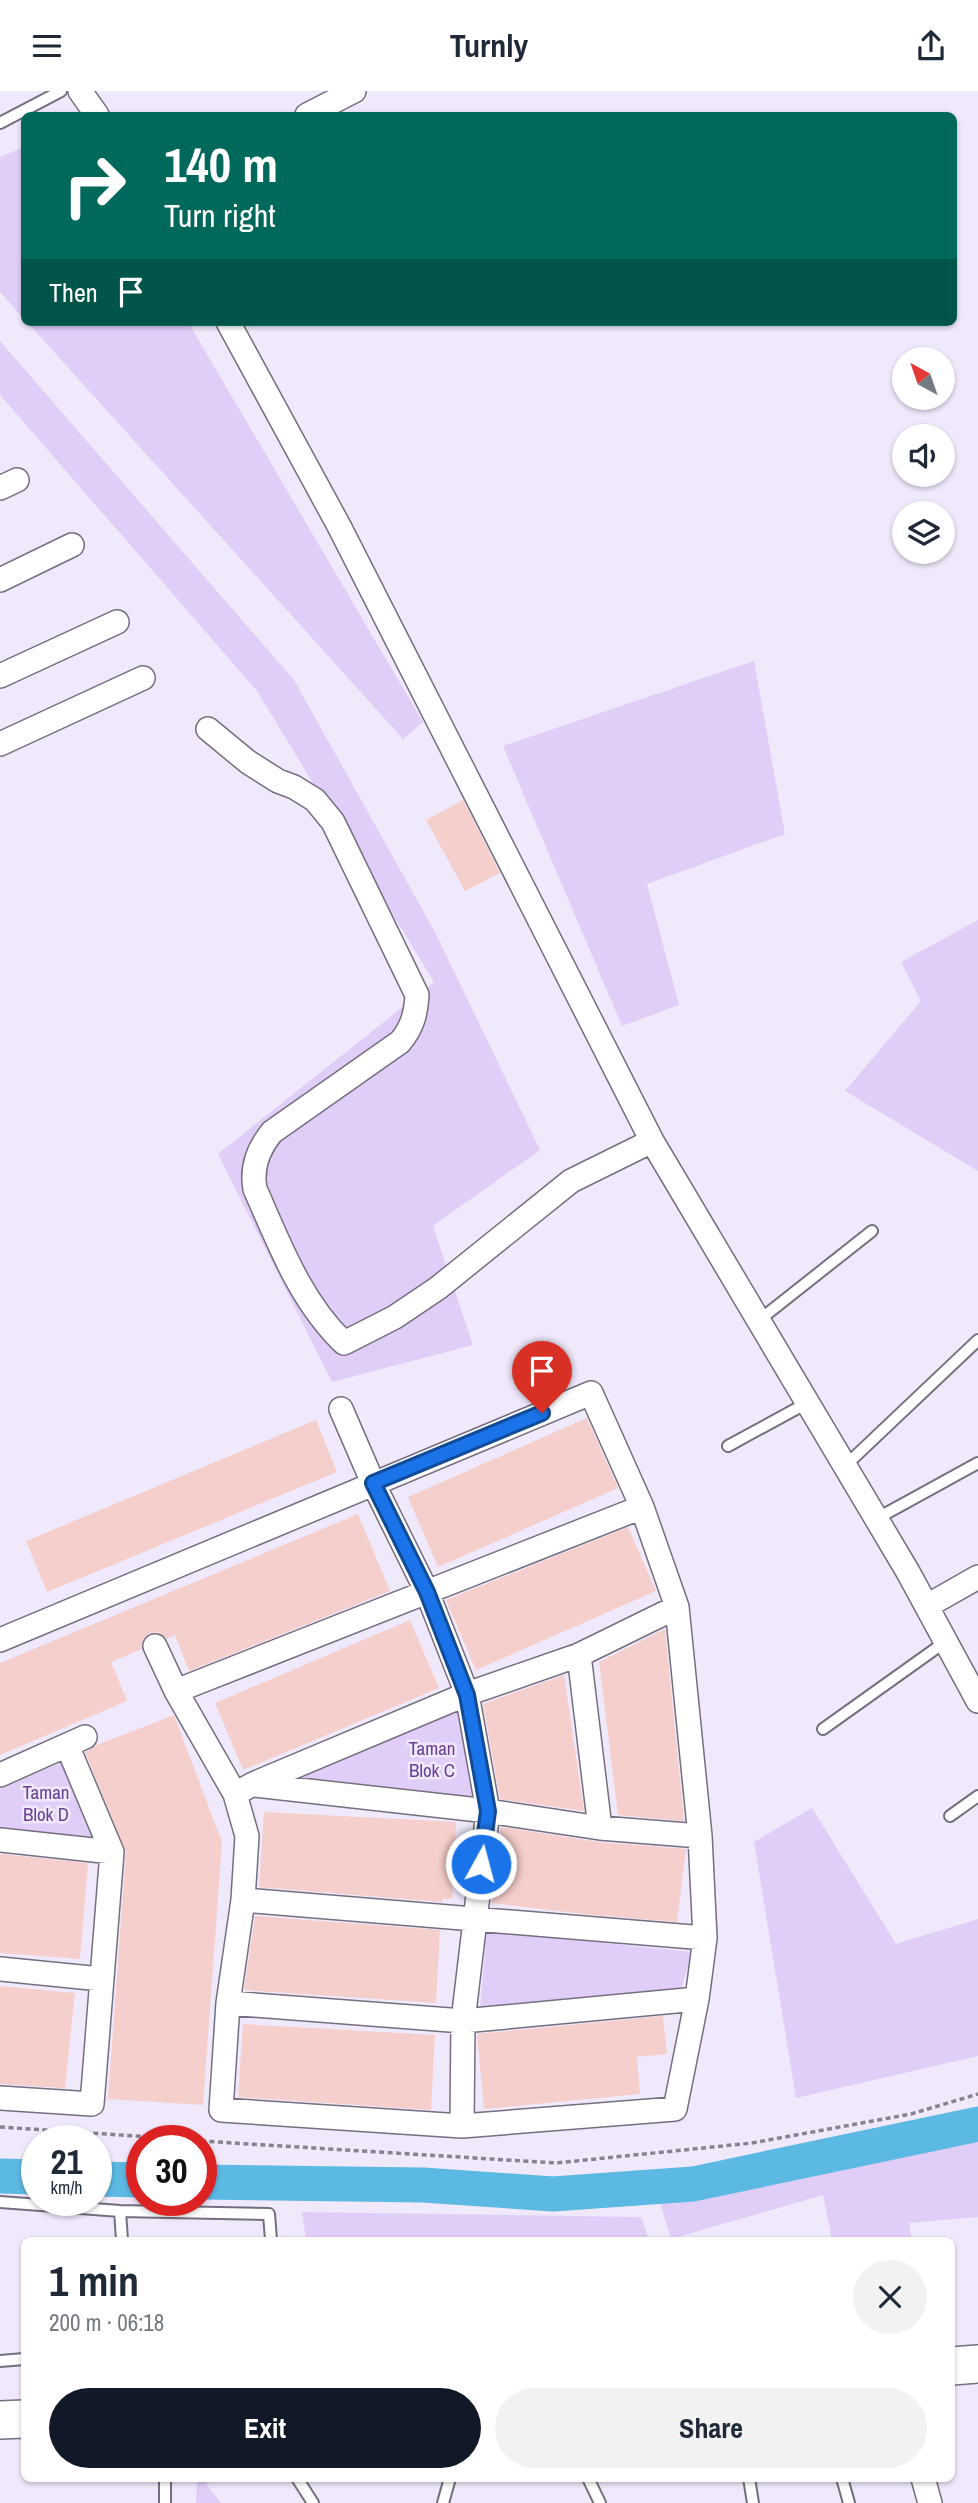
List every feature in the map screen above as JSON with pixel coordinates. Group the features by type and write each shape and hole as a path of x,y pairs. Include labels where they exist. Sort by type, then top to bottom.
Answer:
{"highway":[{"path":"955,2366 978,2364"},
{"path":"0,2420 21,2419"}],"street":[{"path":"80,91 95,112"},
{"path":"307,112 309,91"},
{"path":"313,112 354,91"},
{"path":"230,326 339,526 652,1141 927,1606 978,1701"},
{"path":"0,580 72,545"},
{"path":"0,676 117,622"},
{"path":"0,744 143,678"},
{"path":"208,729 248,762 315,800 333,823 417,995 414,1020 400,1042 272,1132 263,1143 252,1175 254,1189 302,1289 326,1326 344,1343 395,1317 438,1288 572,1181 652,1141"},
{"path":"0,1640 591,1393 642,1507 677,1607 700,1836 705,1938 697,1999 675,2109 462,2126 221,2110 228,2003 243,1900 247,1836 244,1789 176,1692 155,1646"},
{"path":"341,1409 373,1483 427,1592 467,1695 488,1811 464,2021 462,2126"},
{"path":"176,1692 642,1507"},
{"path":"927,1606 978,1577"},
{"path":"244,1789 467,1695 579,1655 677,1607"},
{"path":"579,1655 600,1828"},
{"path":"0,1775 76,1741 112,1852 92,2104 0,2098"},
{"path":"244,1789 488,1811 600,1828 700,1836"},
{"path":"0,1840 112,1852"},
{"path":"243,1900 705,1938"},
{"path":"0,1969 100,1979"},
{"path":"228,2003 464,2021 697,1999"},
{"path":"924,2482 930,2503"}],"lane":[{"path":"0,123 61,91"},
{"path":"758,1321 872,1231"},
{"path":"845,1466 978,1340"},
{"path":"728,1446 807,1403"},
{"path":"876,1519 978,1463"},
{"path":"823,1729 945,1642"},
{"path":"950,1816 978,1796"},
{"path":"0,2202 120,2211 269,2214 271,2237"},
{"path":"120,2211 121,2237"},
{"path":"0,2361 21,2359"},
{"path":"165,2482 165,2503"},
{"path":"300,2482 313,2503"},
{"path":"443,2503 449,2482"},
{"path":"590,2482 600,2503"},
{"path":"750,2482 753,2503"},
{"path":"843,2482 849,2503"}],"path":[{"path":"217,2142 556,2163 752,2143 912,2114 978,2094"},
{"path":"0,2127 126,2135"}],"green space":[{"path":"21,148 21,316 0,292 0,157"},
{"path":"31,326 190,326 423,722 403,739"},
{"path":"0,341 294,680 435,932 540,1150 433,1226 473,1345 332,1382 218,1154 434,982 257,691 0,395"},
{"path":"754,661 785,834 647,884 679,1005 622,1026 503,746"},
{"path":"978,920 978,1171 845,1091 921,1001 901,962"},
{"name":"Taman Blok C","path":"459,1711 473,1797 290,1780"},
{"name":"Taman Blok D","path":"63,1762 97,1842 0,1830 0,1789"},
{"path":"812,1808 896,1944 978,1919 978,2056 796,2098 754,1842"},
{"path":"487,1931 692,1952 681,1990 480,2009"},
{"path":"978,2140 978,2217 909,2223 911,2237 831,2237 823,2195 670,2237 659,2200"},
{"path":"302,2212 641,2217 648,2237 306,2237"},
{"path":"197,2482 205,2482 221,2503 196,2503"}],"building":[{"path":"463,800 500,873 465,891 426,820"},
{"path":"587,1418 618,1488 438,1567 408,1497"},
{"path":"316,1420 337,1472 47,1592 26,1541"},
{"path":"358,1514 390,1591 189,1671 175,1635 167,1639 157,1632 150,1633 143,1639 142,1649 111,1662 127,1701 0,1755 0,1663"},
{"path":"628,1527 656,1591 476,1670 446,1600"},
{"path":"410,1620 439,1688 243,1770 215,1703"},
{"path":"665,1629 684,1821 618,1815 599,1662"},
{"path":"564,1675 584,1811 500,1799 483,1704"},
{"path":"174,1715 222,1842 203,2105 108,2099 126,1852 85,1752"},
{"path":"264,1812 456,1822 452,1899 442,1899 442,1902 259,1887"},
{"path":"501,1827 598,1842 686,1849 677,1922 492,1903"},
{"path":"0,1854 88,1863 80,1959 0,1953"},
{"path":"255,1916 440,1930 436,2003 244,1990"},
{"path":"0,1986 75,1993 65,2088 0,2084"},
{"path":"663,2016 667,2054 637,2057 640,2094 484,2109 477,2034"},
{"path":"243,2024 435,2035 431,2110 238,2097"}],"waterway":[{"path":"217,2182 423,2185 553,2194 693,2184 978,2124"},
{"path":"0,2176 21,2177"},
{"path":"112,2179 126,2180"}],"route":[{"path":"481,1864 488,1811 467,1695 427,1592 373,1483 542,1413"}]}
